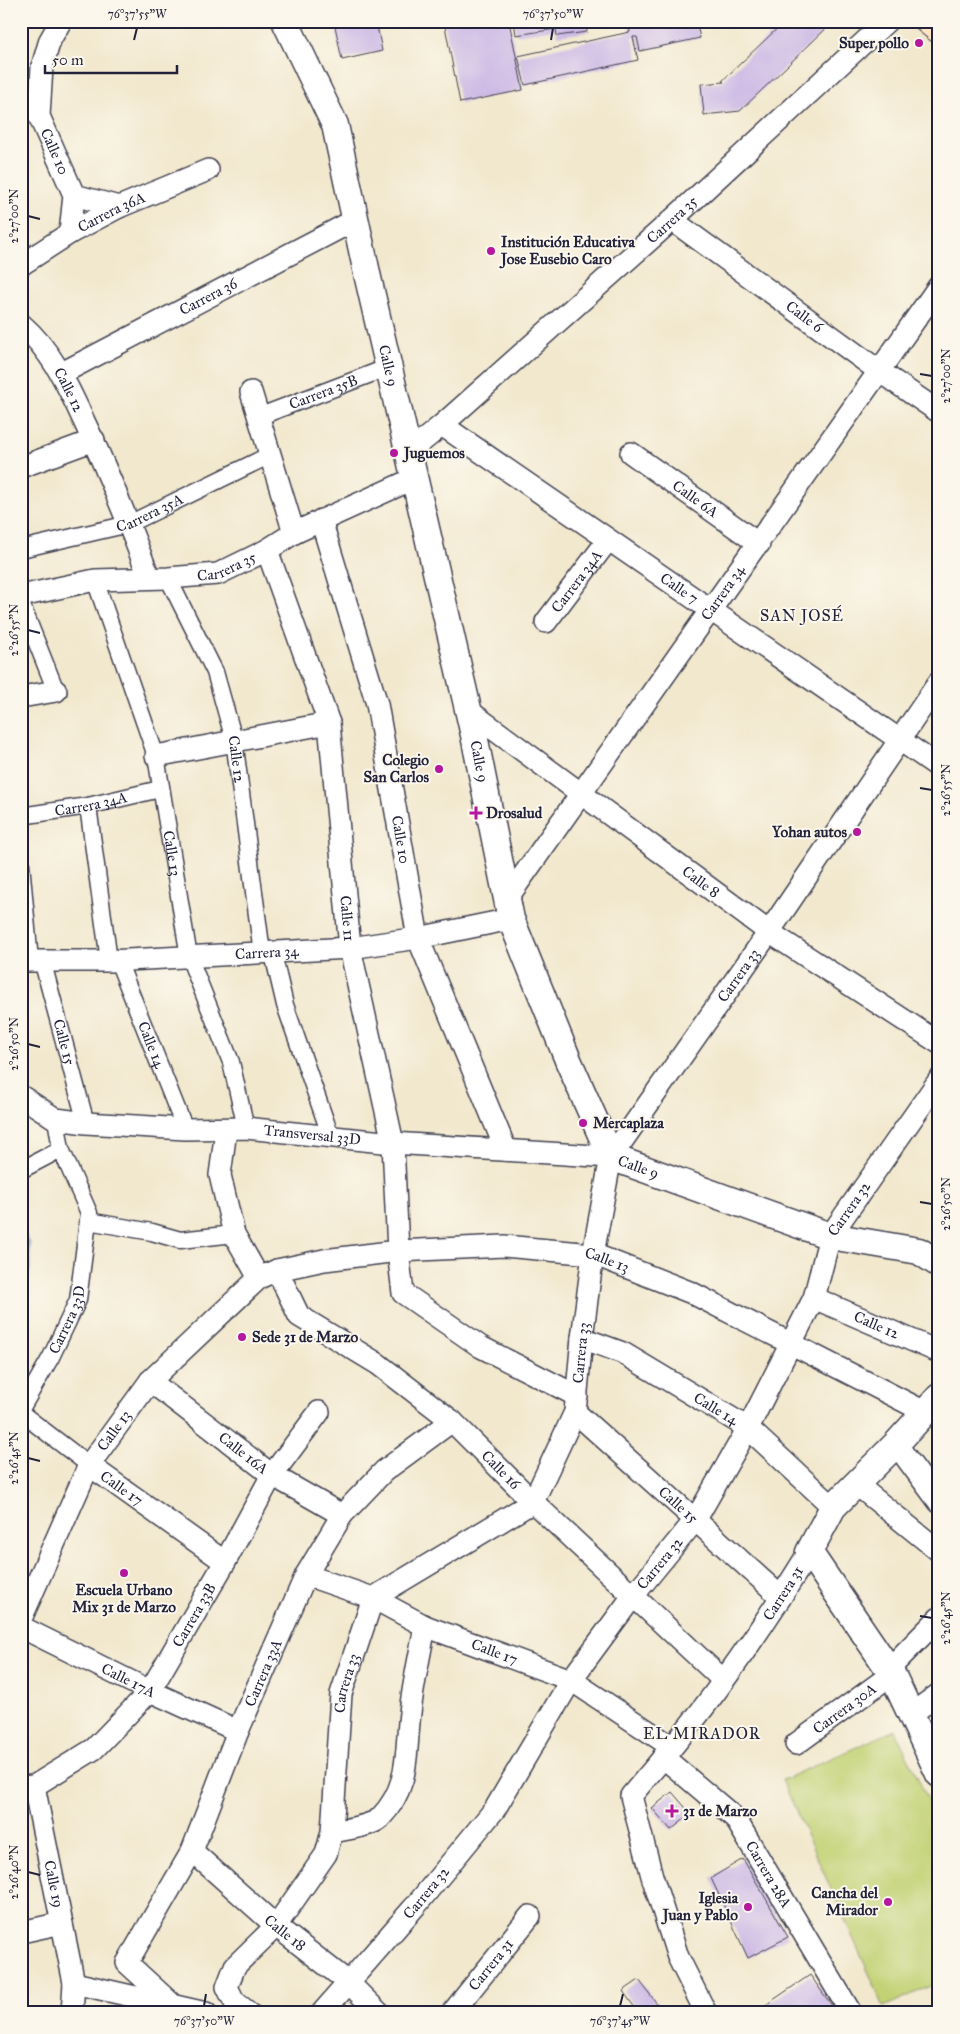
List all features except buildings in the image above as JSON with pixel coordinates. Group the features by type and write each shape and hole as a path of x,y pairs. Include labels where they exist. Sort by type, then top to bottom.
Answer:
{"main road":[{"path":"929,21 939,29"}],"street":[{"name":"Calle 10","path":"61,21 50,40 42,67 39,116 74,195 70,233"},
{"name":"Carrera 35","path":"409,452 442,426 672,220 887,21"},
{"name":"Calle 9","path":"285,24 335,124 355,220 469,711 509,909 568,1060 611,1157 830,1236 919,1252 939,1264"},
{"name":"Carrera 36A","path":"21,265 70,233 119,207 208,170"},
{"path":"74,195 119,207"},
{"name":"Carrera 36","path":"62,373 355,220"},
{"name":"Calle 6","path":"672,220 879,371 939,412"},
{"name":"Carrera 34","path":"31,961 113,961 350,948 418,938 509,909 581,793 759,544 939,286"},
{"name":"Calle 12","path":"21,324 35,336 62,373 106,466 129,524 215,672 234,740 267,953 331,1137"},
{"name":"Carrera 35B","path":"258,417 389,366"},
{"path":"251,392 294,533"},
{"name":"Calle 7","path":"442,426 939,767"},
{"path":"21,467 94,440"},
{"name":"Calle 6A","path":"631,453 759,544"},
{"name":"Carrera 35A","path":"21,549 129,524 270,455"},
{"name":"Carrera 35","path":"21,596 95,580 218,574 267,550 320,520 415,478"},
{"name":"Calle 10","path":"320,520 377,704 418,938 506,1150"},
{"name":"Carrera 34A","path":"546,622 608,540"},
{"name":"Calle 11","path":"267,550 329,723 350,948 393,1142 398,1251 403,1293"},
{"name":"Calle 13","path":"95,580 156,756 189,957 231,1062 236,1129 220,1176 234,1234 268,1274"},
{"path":"21,603 56,691 21,698"},
{"name":"Carrera 33","path":"533,1502 576,1404 593,1254 611,1157 769,932 939,682"},
{"name":"Calle 8","path":"469,711 769,932 939,1043"},
{"path":"156,756 329,723"},
{"name":"Carrera 34A","path":"21,816 88,806 160,789"},
{"name":"Calle 14","path":"88,806 113,961 185,1129"},
{"name":"Calle 15","path":"21,864 31,961 86,1123"},
{"name":"Carrera 32","path":"322,2013 417,1904 495,1809 571,1680 633,1596 696,1519 748,1428 814,1298 830,1236 939,1080"},
{"name":"Transversal 33D","path":"21,1096 56,1119 86,1123 185,1129 236,1129 611,1157"},
{"name":"Carrera 33D","path":"21,1411 51,1357 78,1300 89,1213 61,1149 56,1119"},
{"path":"21,1170 61,1149"},
{"path":"88,1221 152,1232 180,1240 234,1234"},
{"name":"Calle 13","path":"21,1619 88,1465 150,1381 268,1274 324,1260 398,1251 504,1246 593,1254 692,1293 792,1343 932,1404"},
{"name":"Calle 16","path":"268,1274 299,1316 378,1364 452,1422 533,1502 723,1680"},
{"name":"Calle 15","path":"403,1293 482,1347 576,1404 781,1597"},
{"name":"Calle 12","path":"814,1298 939,1352"},
{"name":"Calle 14","path":"582,1338 623,1353 748,1428 833,1507"},
{"name":"Calle 16A","path":"150,1381 272,1475 342,1515"},
{"name":"Carrera 31","path":"706,2013 678,1957 652,1876 631,1796 668,1752 723,1680 781,1597 809,1552 833,1507 896,1444 932,1404"},
{"name":"Calle 17","path":"21,1411 88,1465 225,1562"},
{"name":"Carrera 33B","path":"28,1786 94,1749 150,1691 225,1562 272,1475 319,1412"},
{"name":"Carrera 33A","path":"174,2006 127,1962 192,1850 238,1731 306,1575 342,1515 384,1471 452,1422"},
{"path":"896,1444 939,1502"},
{"path":"856,1484 939,1551"},
{"path":"373,1598 533,1502"},
{"path":"809,1552 891,1672 939,1774"},
{"name":"Calle 17","path":"306,1575 373,1598 425,1626 571,1680 668,1752"},
{"name":"Carrera 33","path":"249,2013 234,2001 227,1987 235,1966 276,1926 326,1854 332,1832 341,1694 373,1598"},
{"name":"Carrera 30A","path":"796,1744 891,1672 939,1618"},
{"path":"332,1832 357,1827 378,1819 397,1795 407,1762 410,1713 425,1626"},
{"name":"Calle 17A","path":"21,1627 150,1691 238,1731"},
{"path":"911,1714 939,1694"},
{"name":"Carrera 28A","path":"668,1752 735,1818 851,2013"},
{"name":"Calle 19","path":"28,1786 62,1923 74,1983 72,2013"},
{"name":"Calle 18","path":"192,1850 276,1926 348,1982 379,2013"},
{"name":"Carrera 31","path":"452,2013 530,1916"},
{"path":"21,1932 62,1923"},
{"path":"74,1983 206,2013"}],"green space":[{"name":"Cancha del Mirador","path":"895,1730 939,1823 939,1982 884,2007 782,1780"}],"water":[{"path":"21,1225 30,1244 30,1271 21,1303"}],"place":[{"name":"Super pollo","path":"919,43"},
{"name":"Institución Educativa Jose Eusebio Caro","path":"491,251"},
{"name":"Juguemos","path":"394,453"},
{"name":"Colegio San Carlos","path":"439,769"},
{"name":"Drosalud","path":"476,813"},
{"name":"Yohan autos","path":"857,832"},
{"name":"Mercaplaza","path":"583,1123"},
{"name":"Sede 31 de Marzo","path":"242,1337"},
{"name":"Escuela Urbano Mix 31 de Marzo","path":"124,1573"},
{"name":"31 de Marzo","path":"672,1811"},
{"name":"Cancha del Mirador","path":"888,1902"},
{"name":"Iglesia Juan y Pablo","path":"748,1907"}],"district":[{"name":"SAN JOSÉ","path":"802,615"},
{"name":"EL MIRADOR","path":"702,1733"}]}
